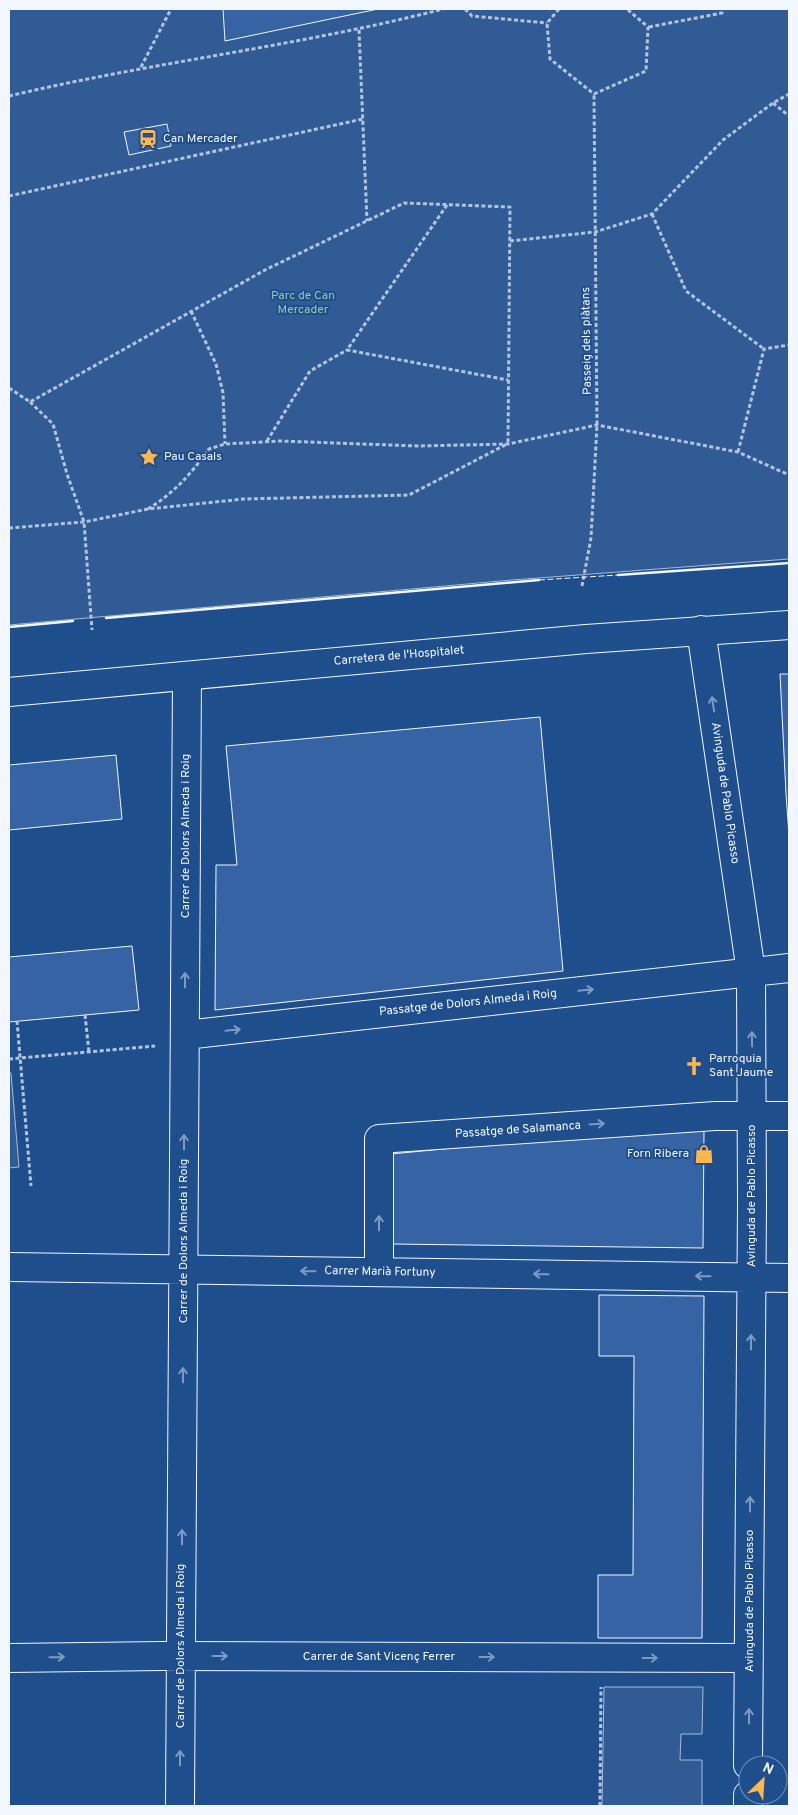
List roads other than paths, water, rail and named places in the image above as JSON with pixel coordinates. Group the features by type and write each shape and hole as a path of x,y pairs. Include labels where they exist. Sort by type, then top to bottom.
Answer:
{"street":[{"name":"Carretera de l'Hospitalet","path":"9,692 701,630 789,625"},
{"name":"Avinguda de Pablo Picasso","path":"701,630 751,972 752,1277 748,1755"},
{"name":"Carrer de Dolors Almeda i Roig","path":"180,1806 183,1270 174,1040 187,676"},
{"name":"Passatge de Dolors Almeda i Roig","path":"174,1040 789,968"},
{"name":"Passatge de Salamanca","path":"379,1272 379,1139 716,1116 789,1116"},
{"name":"Carrer Marià Fortuny","path":"9,1267 789,1278"},
{"name":"Carrer de Sant Vicenç Ferrer","path":"9,1658 181,1656 749,1658"}],"place":[{"name":"Can Mercader","path":"148,139"},
{"name":"Pau Casals","path":"149,457"},
{"name":"Parroquia Sant Jaume","path":"694,1066"},
{"name":"Forn Ribera","path":"704,1154"}],"park label":[{"name":"Parc de Can Mercader","path":"303,303"}]}
